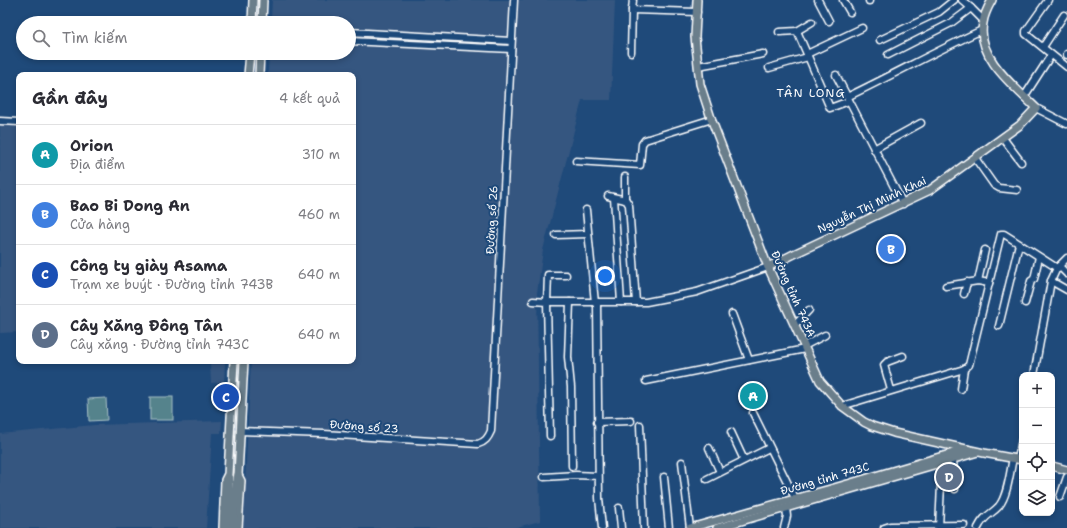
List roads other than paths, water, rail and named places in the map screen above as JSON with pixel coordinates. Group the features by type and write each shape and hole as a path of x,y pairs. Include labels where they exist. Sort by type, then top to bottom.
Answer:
{"main road":[{"path":"252,16 253,0"},
{"path":"262,16 263,0"},
{"name":"Đường tỉnh 743A","path":"697,0 695,37 700,84 768,267 820,381 842,406 872,426 894,433 1018,459"},
{"path":"992,0 983,20 982,30 983,41 988,57 1036,108"},
{"path":"248,72 249,60"},
{"path":"259,72 260,60"},
{"name":"Nguyễn Thị Minh Khai","path":"768,267 930,190 1020,126 1036,108"},
{"path":"233,528 232,489 228,474 234,364"},
{"path":"228,528 232,489 238,475 244,364"},
{"path":"950,445 954,457"},
{"name":"Đường tỉnh 743C","path":"717,528 942,462 967,449"},
{"name":"Đường tỉnh 743C","path":"690,528 795,498 980,451"},
{"path":"1055,467 1067,470"},
{"path":"223,528 225,480 228,474"},
{"path":"238,475 240,481 238,528"}],"street":[{"name":"Đường số 26","path":"486,440 491,431 514,0"},
{"path":"631,52 633,0"},
{"path":"818,0 829,21"},
{"path":"843,0 850,12"},
{"path":"880,40 939,12 954,0"},
{"path":"962,0 983,20"},
{"path":"1048,0 1026,31 1026,34 1067,67"},
{"path":"888,54 951,23 971,8"},
{"path":"632,10 697,12"},
{"path":"1043,47 1064,15"},
{"path":"779,32 797,31 812,22"},
{"path":"769,68 808,55 862,28"},
{"path":"797,31 830,108 898,73 940,49 982,30"},
{"path":"356,32 512,41"},
{"path":"390,34 390,43"},
{"path":"356,41 511,49"},
{"path":"698,66 763,54"},
{"path":"1024,96 1051,55"},
{"path":"836,75 903,204"},
{"path":"1036,108 1067,124"},
{"path":"576,161 640,165 642,144 645,140 712,119"},
{"path":"0,121 16,122"},
{"path":"874,149 922,123"},
{"path":"1003,138 1021,162"},
{"path":"975,158 994,185 999,188 1017,190"},
{"path":"625,177 625,200"},
{"path":"621,302 611,197 625,200 629,202 630,205 636,302"},
{"path":"586,210 596,303 598,498 602,528"},
{"path":"556,235 588,234"},
{"path":"842,406 964,369 968,365 971,359 1001,234 1004,234 1067,274"},
{"path":"999,326 1019,244"},
{"path":"978,281 985,250"},
{"path":"1025,303 1031,281 1034,279 1039,257"},
{"path":"1035,372 1051,281 1058,267 1067,258"},
{"path":"533,300 547,302 596,303 659,300 697,292 768,267"},
{"path":"550,436 547,302 548,275 566,275"},
{"path":"946,286 978,281 989,283"},
{"path":"1051,281 1067,290"},
{"path":"964,294 967,282"},
{"path":"570,302 568,357 572,466"},
{"path":"795,325 809,310"},
{"path":"732,314 749,360"},
{"path":"646,381 804,348 825,336"},
{"path":"891,390 884,364 903,356"},
{"path":"961,390 964,369"},
{"path":"753,413 795,498"},
{"path":"597,422 631,420"},
{"path":"640,425 644,528"},
{"name":"Đường số 23","path":"240,431 324,434 478,444 486,440"},
{"path":"731,432 744,460"},
{"path":"978,528 986,516 999,506 1004,499 1018,459 1021,444"},
{"path":"709,448 720,472"},
{"path":"707,479 769,448"},
{"path":"954,457 954,489"},
{"path":"682,462 690,528"},
{"path":"939,527 942,462"},
{"path":"544,477 576,475 598,476"},
{"path":"664,477 669,528"},
{"path":"1060,497 1067,477"},
{"path":"619,508 621,528"},
{"path":"784,528 787,516 786,508"},
{"path":"884,528 890,526 939,527 964,525"}],"place":[{"name":"Bao Bi Dong An","path":"891,249"},
{"name":"Orion","path":"753,396"},
{"name":"Công ty giày Asama","path":"226,397"},
{"name":"Cây Xăng Đông Tân","path":"949,477"}],"district":[{"name":"TÂN LONG","path":"811,93"}]}
